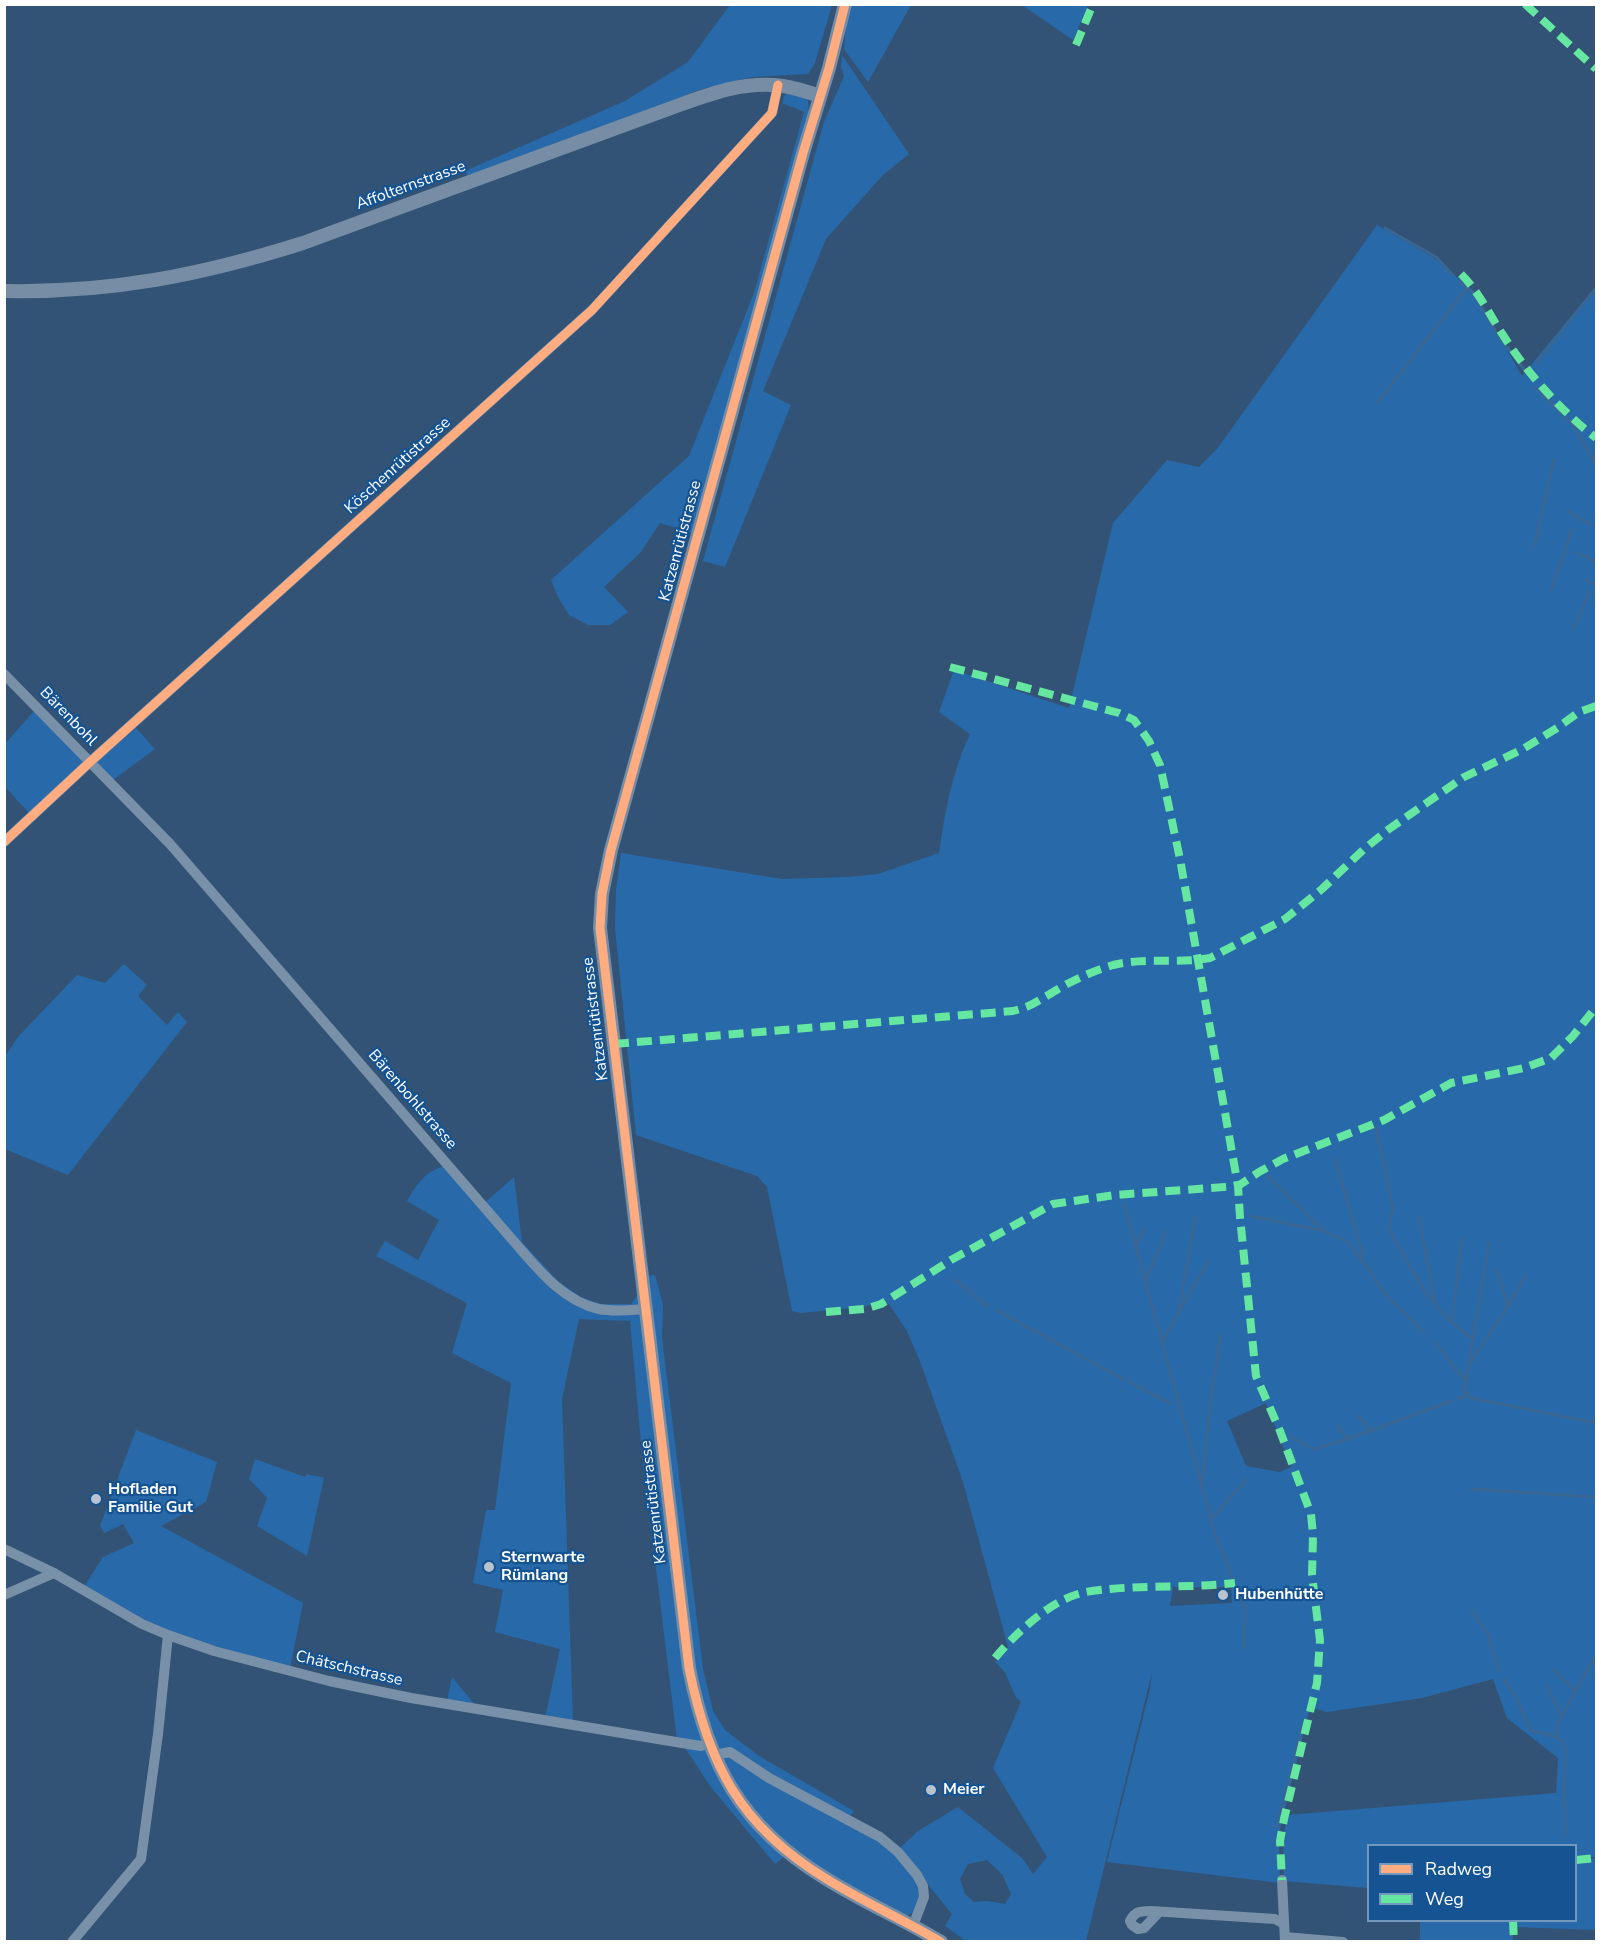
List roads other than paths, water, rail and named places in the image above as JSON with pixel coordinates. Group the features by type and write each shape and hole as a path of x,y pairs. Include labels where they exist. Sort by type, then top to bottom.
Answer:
{"street":[{"name":"Katzenrütistrasse","path":"845,4 611,849 602,894 600,928 690,1668 702,1724 711,1750 726,1779 748,1811 769,1835 826,1879 941,1941"},
{"name":"Affolternstrasse","path":"4,291 70,290 130,285 249,260 314,239 716,92 753,85 778,85 820,96"},
{"name":"Köschenrütistrasse","path":"4,842 592,310 772,113 778,85"},
{"name":"Bärenbohl","path":"4,674 183,860"},
{"name":"Bärenbohlstrasse","path":"183,860 510,1237 560,1290 599,1309 646,1309"},
{"name":"Chätschstrasse","path":"4,1549 54,1573 118,1611 168,1635 258,1663 411,1698 730,1752 764,1775 890,1845 917,1875 923,1886 924,1897 913,1926"},
{"path":"4,1594 54,1573"},
{"path":"72,1941 141,1859 158,1734 168,1635"},
{"path":"1282,1880 1285,1939 1342,1941"},
{"path":"1159,1912 1275,1919 1284,1924"}],"waterway":[{"path":"1385,228 1436,257 1453,275"},
{"path":"1460,283 1473,292 1497,334 1527,373"},
{"path":"1537,362 1596,288"},
{"path":"1378,402 1466,289"},
{"path":"1535,387 1573,425 1596,465"},
{"path":"1534,548 1554,459"},
{"path":"1568,511 1590,524"},
{"path":"1551,591 1572,530"},
{"path":"1578,553 1596,562"},
{"path":"1586,580 1596,585"},
{"path":"1574,628 1589,592"},
{"path":"1376,1128 1393,1209 1389,1225 1390,1231 1425,1291 1447,1317 1473,1339"},
{"path":"1335,1160 1362,1252 1362,1261"},
{"path":"1268,1176 1324,1231"},
{"path":"1124,1204 1215,1534 1233,1579"},
{"path":"1251,1216 1324,1231 1346,1241 1366,1265 1384,1293 1424,1332"},
{"path":"1179,1311 1195,1217"},
{"path":"1419,1218 1435,1302"},
{"path":"1136,1245 1145,1228"},
{"path":"1146,1280 1166,1232"},
{"path":"1452,1322 1462,1238"},
{"path":"1489,1243 1464,1391 1471,1398 1596,1423"},
{"path":"1162,1342 1209,1260"},
{"path":"1497,1271 1508,1307"},
{"path":"1469,1365 1508,1307 1526,1275"},
{"path":"955,1280 988,1306"},
{"path":"996,1310 1123,1379"},
{"path":"1202,1485 1210,1404 1221,1335"},
{"path":"1435,1342 1465,1381"},
{"path":"1129,1382 1170,1403"},
{"path":"1458,1399 1469,1395"},
{"path":"1291,1437 1314,1449 1452,1401"},
{"path":"1359,1416 1371,1431"},
{"path":"1337,1426 1348,1438"},
{"path":"1211,1519 1246,1480"},
{"path":"1472,1489 1596,1497"},
{"path":"1236,1589 1245,1608 1244,1648"},
{"path":"1472,1611 1489,1635 1498,1670"},
{"path":"1557,1738 1557,1724 1594,1659"},
{"path":"1554,1670 1576,1691"},
{"path":"1504,1679 1517,1698 1530,1730 1548,1734 1563,1741 1566,1752 1564,1790 1566,1835"},
{"path":"1547,1685 1561,1717"},
{"path":"1277,1827 1302,1727"}],"place":[{"name":"Hofladen Familie Gut","path":"96,1499"},
{"name":"Sternwarte Rümlang","path":"489,1567"},
{"name":"Hubenhütte","path":"1223,1595"},
{"name":"Meier","path":"931,1790"}]}
